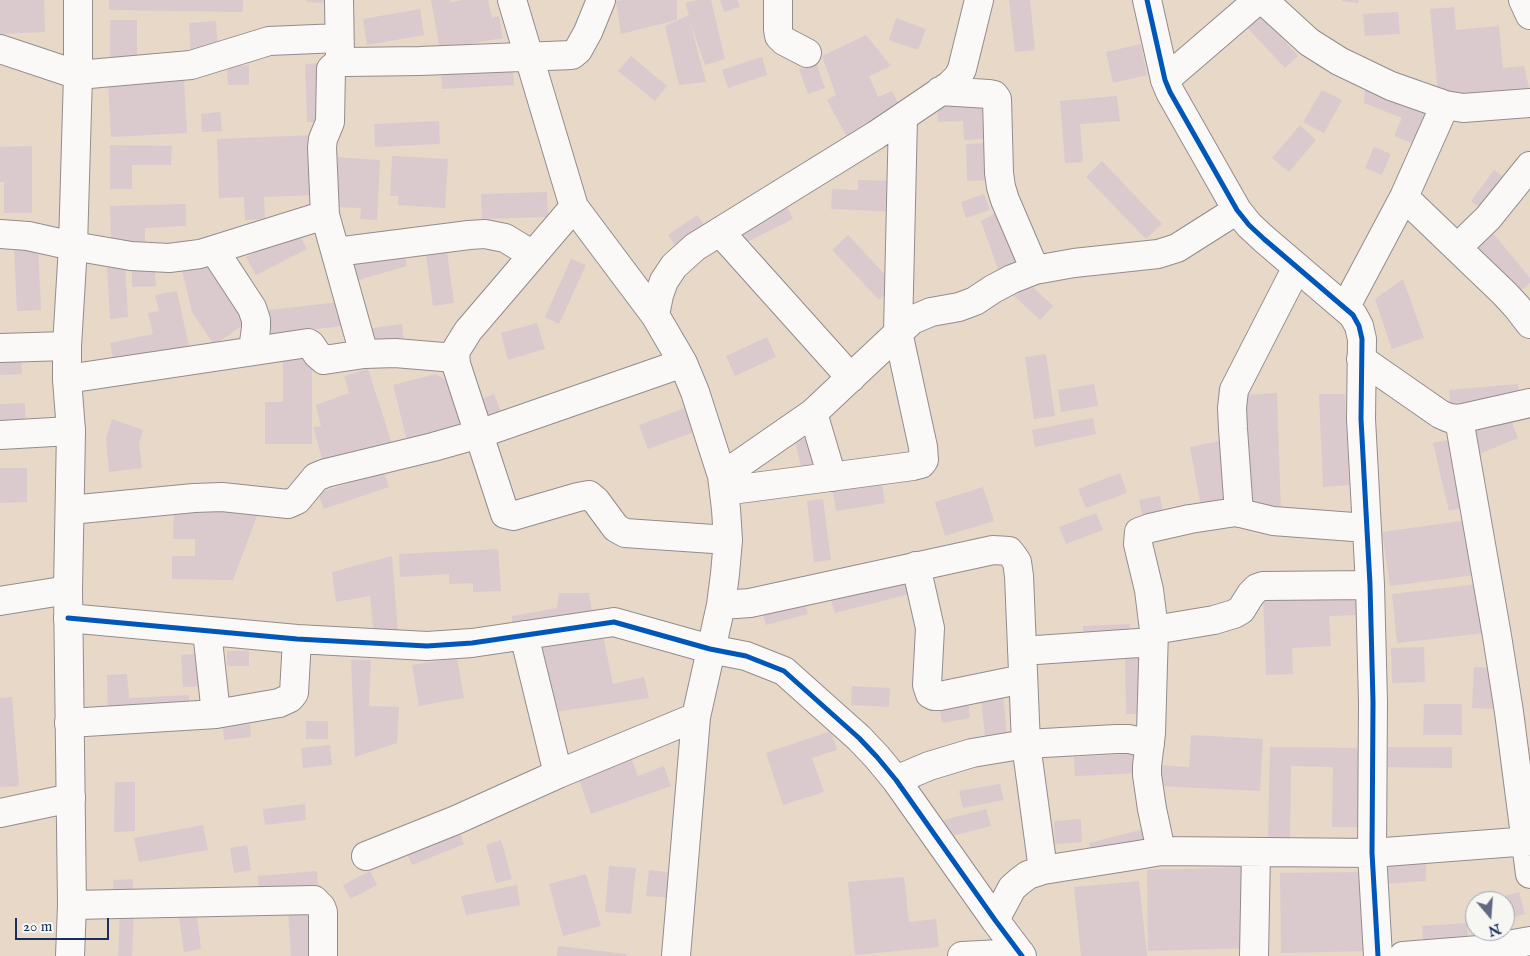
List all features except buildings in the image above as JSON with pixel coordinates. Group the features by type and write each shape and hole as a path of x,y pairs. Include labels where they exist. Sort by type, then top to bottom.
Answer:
{"street":[{"path":"70,956 72,905 68,590 71,431 67,379 67,346 73,246 78,75 78,0"},
{"path":"339,0 340,49 332,69 330,122 322,147 325,215 364,354"},
{"path":"512,0 574,207 656,315 683,363 695,392 723,483 728,540 721,605 696,717 676,956"},
{"path":"340,49 346,62 572,55 576,53 588,32 601,0"},
{"path":"778,0 779,36 784,41 808,53"},
{"path":"656,315 659,294 664,281 674,266 694,248 876,135 950,85 958,77 962,69 979,0"},
{"path":"1147,0 1165,80 1176,105 1237,210 1249,225 1345,308 1359,326 1362,339 1361,419 1370,585 1373,702 1372,853 1378,956"},
{"path":"1165,80 1258,0"},
{"path":"1263,0 1309,42 1339,61 1391,86 1445,105 1464,108 1530,103"},
{"path":"1523,0 1530,14"},
{"path":"0,49 78,75 191,65 269,41 340,49"},
{"path":"940,91 989,94 994,95 997,99 1000,187 1035,270"},
{"path":"1345,308 1404,197 1445,105"},
{"path":"723,483 832,477 913,466 921,464 924,460 923,447 898,332 903,116"},
{"path":"1457,248 1488,218 1530,166"},
{"path":"1404,197 1505,294 1530,324"},
{"path":"574,207 468,331 458,347 455,358 505,514 513,516 578,497 589,496 596,501 616,528 624,533 728,540"},
{"path":"723,483 813,413 912,320 975,301 1012,279 1035,270 1074,263 1158,254 1177,248 1237,210"},
{"path":"0,234 28,236 131,256 169,258 200,254 325,215"},
{"path":"720,232 851,378"},
{"path":"336,252 485,234 505,238 533,255"},
{"path":"214,250 252,308 256,320 253,350"},
{"path":"1239,512 1232,408 1234,390 1297,267"},
{"path":"67,379 308,343 312,345 317,354 324,360 364,354 395,353 455,358"},
{"path":"0,348 67,346"},
{"path":"1361,359 1440,414 1449,418 1459,419 1530,403"},
{"path":"70,510 212,497 288,504 297,500 316,477 326,473 479,434 683,363"},
{"path":"813,413 832,477"},
{"path":"1459,419 1509,712 1528,841 1530,874"},
{"path":"0,435 71,431"},
{"path":"1161,852 1148,786 1147,766 1150,744 1154,636 1149,590 1138,544 1139,532 1190,519 1239,512 1273,521 1367,528"},
{"path":"721,605 750,603 993,550 1009,551 1017,562 1019,576 1026,744 1043,870"},
{"path":"916,566 930,628 927,685 930,694 940,696 1023,679"},
{"path":"1022,651 1154,636 1214,620 1241,610 1251,594 1257,588 1263,586 1370,585"},
{"path":"0,601 68,590"},
{"path":"68,618 297,639 428,646 472,643 614,622 710,649 746,656 784,671 859,738 896,780 1021,954"},
{"path":"206,631 216,714"},
{"path":"524,635 558,774"},
{"path":"69,723 216,714 279,703 294,694 297,639"},
{"path":"366,856 456,820 558,774 696,717"},
{"path":"896,780 929,766 972,753 1026,744 1129,739 1150,744"},
{"path":"0,813 71,798"},
{"path":"995,920 1012,888 1028,875 1043,870 1161,852 1372,853 1528,841"},
{"path":"1254,956 1256,852"},
{"path":"72,905 314,900 321,907 322,912 323,956"},
{"path":"1403,956 1479,950 1530,941"},
{"path":"962,956 1021,954"}],"cycle path":[{"path":"1147,0 1165,80 1170,92 1237,210 1264,239 1353,315 1359,326 1362,339 1361,419 1370,585 1373,702 1372,853 1378,956"},
{"path":"68,618 297,639 427,646 472,643 614,622 710,649 746,656 784,671 859,738 877,757 896,780 1022,956"}]}
